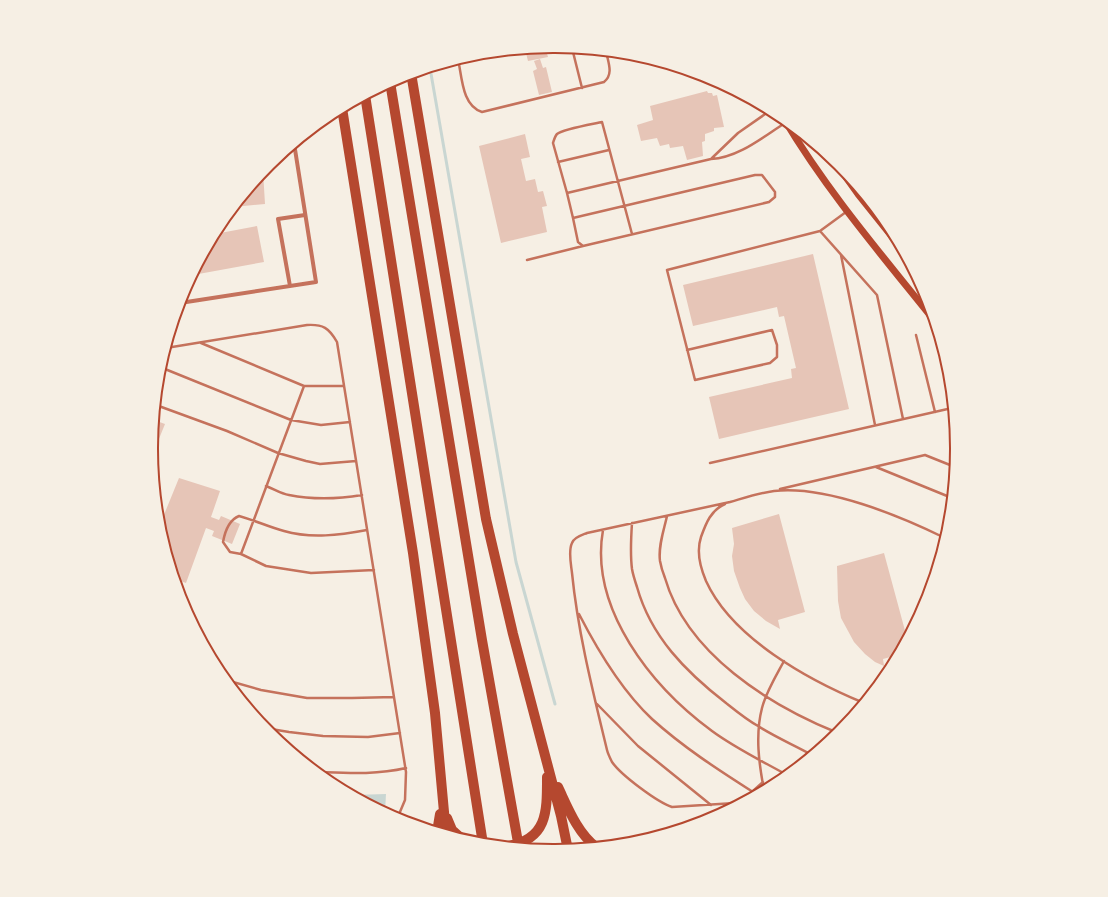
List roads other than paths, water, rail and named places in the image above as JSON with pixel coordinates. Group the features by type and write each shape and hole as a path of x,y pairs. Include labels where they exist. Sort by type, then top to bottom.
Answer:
{"highway":[{"path":"412,80 486,519 509,619 561,816 567,844"},
{"path":"391,88 482,640 518,842"},
{"path":"366,101 482,837"},
{"path":"343,114 413,553 435,713 445,829"},
{"path":"521,842 526,841 534,835 541,826 547,806 547,765"},
{"path":"547,765 575,823 590,842"},
{"path":"438,826 442,800"},
{"path":"442,800 447,818 453,831"}],"main road":[{"path":"794,135 846,211 923,307"}],"street":[{"path":"187,302 316,282 295,149"},
{"path":"290,286 278,219 305,215"}],"lane":[{"path":"573,54 582,88"},
{"path":"459,65 467,99 473,107 482,112 604,82 608,79 610,73 607,56"},
{"path":"711,159 738,133 765,114"},
{"path":"584,246 578,242 567,193 553,143 558,134 602,122 632,234"},
{"path":"567,193 711,159 721,158 736,152 780,125"},
{"path":"558,162 609,150"},
{"path":"527,260 769,202 776,197 775,192 762,175 756,175 573,218"},
{"path":"687,350 772,330 777,345 777,357 770,363 694,380 667,270 820,231 846,211"},
{"path":"820,231 877,295 904,419"},
{"path":"840,253 875,426"},
{"path":"172,347 318,324 326,328 337,342 406,768 405,800 400,813"},
{"path":"916,335 935,412"},
{"path":"199,343 304,386 344,386"},
{"path":"166,370 291,420 321,424 350,422"},
{"path":"241,554 304,386"},
{"path":"161,407 227,431 278,453 320,464 356,461"},
{"path":"710,464 947,409"},
{"path":"728,804 672,807 663,804 617,768 611,760 607,750 586,663 570,556 572,541 587,533 730,502 926,455 949,465"},
{"path":"875,467 946,496"},
{"path":"266,486 288,495 307,498 330,499 362,495"},
{"path":"774,491 801,490 854,502 915,523 940,535"},
{"path":"730,502 718,507 711,515 699,541 698,553 700,563 703,575 709,588 736,623 752,639 820,683 858,700"},
{"path":"367,530 343,535 314,536 284,531 239,516 233,518 225,532 223,542 230,552 241,554 266,566 311,573 374,570"},
{"path":"666,516 660,547 660,561 669,594 695,635 710,653 730,671 766,696 803,718 832,730"},
{"path":"632,523 630,543 632,570 641,603 649,620 675,657 690,673 758,727 807,752"},
{"path":"603,530 601,555 607,594 622,631 643,665 679,704 711,730 740,750 781,772"},
{"path":"578,612 606,662 624,687 651,718 696,755 752,791"},
{"path":"758,788 763,782 759,760 758,727 762,707 784,661"},
{"path":"236,683 261,690 307,698 394,697"},
{"path":"596,703 638,746 711,805"},
{"path":"276,730 323,736 368,737 400,733"},
{"path":"328,772 364,774 406,768"}],"waterway":[{"path":"431,73 516,562 555,704"}]}
